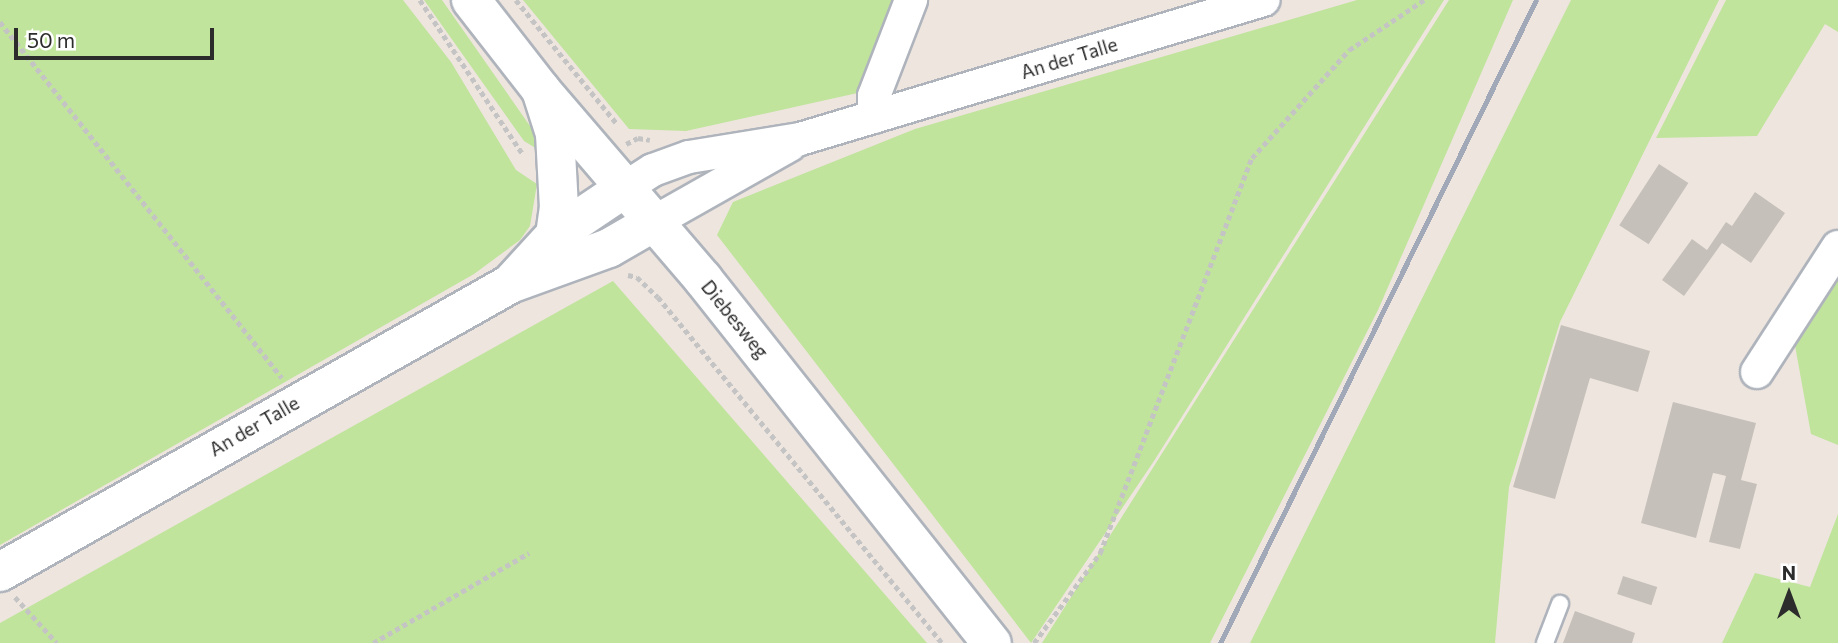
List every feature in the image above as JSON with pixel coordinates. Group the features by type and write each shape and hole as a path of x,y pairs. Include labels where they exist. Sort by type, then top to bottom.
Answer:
{"street":[{"name":"Diebesweg","path":"471,0 541,90 654,222 992,643"},
{"path":"874,117 874,96 911,0"},
{"name":"An der Talle","path":"510,284 555,235 653,170 689,157 800,139 1264,0"},
{"path":"541,90 555,134 559,207 555,235"},
{"name":"An der Talle","path":"4,581 300,400 510,284 609,248 800,139"},
{"path":"1757,372 1838,247"}],"lane":[{"path":"1545,643 1560,604"}],"path":[{"path":"420,0 523,154 557,170"},
{"path":"1034,643 1100,552 1252,158 1349,50 1424,0"},
{"path":"0,22 300,400"},
{"path":"629,275 637,277 657,297 942,643"},
{"path":"373,643 528,554"},
{"path":"4,581 57,643"}],"green space":[{"path":"0,0 403,0 451,62 516,170 537,184 530,226 520,240 474,274 0,545"},
{"path":"424,0 442,0 537,136 542,152 524,141"},
{"path":"523,0 897,0 862,92 686,131 629,129"},
{"path":"1357,0 1444,0 1154,461 1031,643 717,235 733,202 915,129"},
{"path":"1449,0 1513,0 1378,310 1210,643 1042,643"},
{"path":"1571,0 1719,0 1560,322 1509,487 1495,643 1250,643"},
{"path":"1726,0 1838,0 1838,32 1825,24 1757,136 1656,138"},
{"path":"1838,276 1838,445 1811,434 1794,340"},
{"path":"613,281 927,643 0,643 0,623"},
{"path":"1838,514 1838,643 1722,643 1755,573 1810,587"}],"building":[{"path":"1659,164 1688,183 1649,244 1619,225"},
{"path":"1755,192 1785,213 1751,263 1722,243 1684,296 1662,280 1692,239 1707,250 1726,222 1732,226"},
{"path":"1561,325 1650,351 1638,392 1590,378 1555,499 1513,487"},
{"path":"1673,402 1756,423 1741,480 1757,484 1740,549 1709,542 1726,476 1713,473 1696,538 1641,523"},
{"path":"1623,576 1657,587 1651,605 1617,594"},
{"path":"1575,611 1635,633 1632,643 1563,643"}],"railway":[{"path":"1220,643 1536,0"}]}
